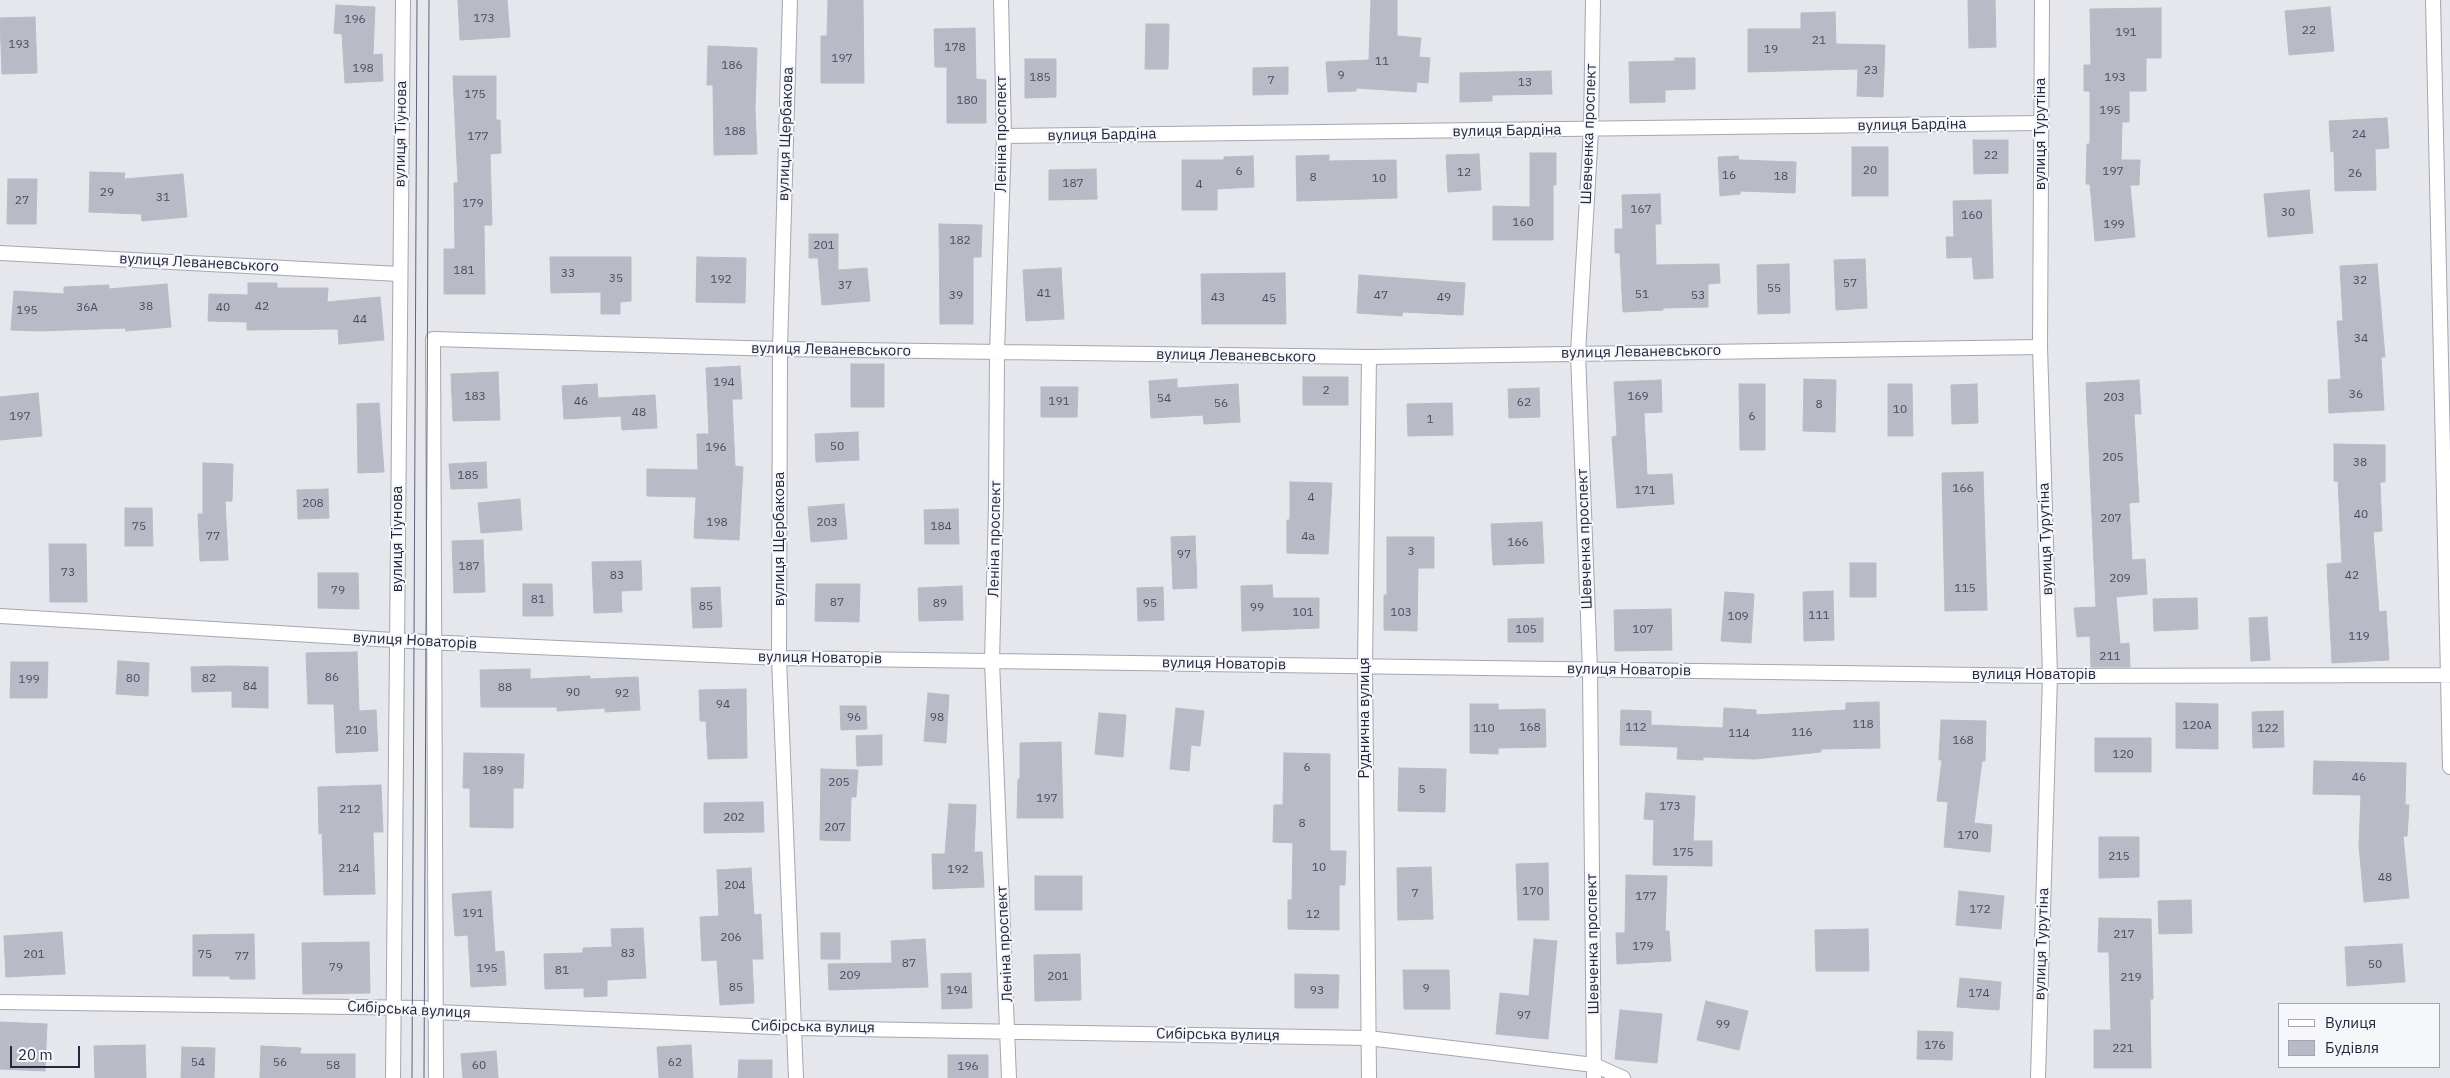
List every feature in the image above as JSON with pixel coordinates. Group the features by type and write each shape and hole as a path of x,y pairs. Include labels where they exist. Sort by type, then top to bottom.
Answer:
{"street":[{"name":"вулиця Тіунова","path":"393,1078 403,0"},
{"name":"вулиця Щербакова","path":"790,0 780,349 779,658 796,1028 796,1078"},
{"name":"Леніна проспект","path":"1001,0 1004,136 997,353 992,661 1009,1030 1009,1078"},
{"name":"Шевченка проспект","path":"1593,0 1591,130 1578,353 1590,670 1594,1071"},
{"name":"вулиця Турутіна","path":"2038,1078 2050,676 2040,347 2042,0"},
{"path":"2433,0 2450,675 2450,767"},
{"name":"вулиця Бардіна","path":"1004,136 2041,123"},
{"name":"вулиця Леваневського","path":"0,252 399,274"},
{"name":"вулиця Леваневського","path":"434,642 433,339 780,349 1369,357 2040,347"},
{"name":"Руднична вулиця","path":"1369,357 1364,666 1369,1078"},
{"name":"вулиця Новаторів","path":"0,616 434,642 779,658 2050,676 2450,675"},
{"path":"434,642 436,1078"},
{"name":"Сибірська вулиця","path":"0,1002 394,1007 424,1008 436,1012 796,1028 1009,1030 1368,1038 1594,1071 1622,1078"}],"building":[{"path":"458,0 507,0 510,37 460,40"},
{"path":"828,0 863,0 864,83 821,83 821,36 827,36"},
{"path":"1371,0 1397,0 1397,36 1421,38 1419,57 1430,58 1428,83 1417,82 1416,92 1356,88 1356,91 1328,92 1326,62 1369,60"},
{"path":"1968,0 1995,0 1996,47 1969,48"},
{"path":"336,5 375,7 373,55 382,54 383,81 345,83 342,34 334,33"},
{"path":"2330,7 2334,51 2289,55 2285,11"},
{"path":"2161,8 2161,58 2146,58 2146,91 2129,91 2129,122 2122,122 2121,160 2140,160 2139,185 2130,185 2135,237 2095,241 2090,184 2086,184 2087,144 2090,144 2090,91 2084,91 2084,65 2091,65 2090,9"},
{"path":"1835,12 1836,44 1885,45 1883,97 1857,96 1858,69 1748,72 1748,29 1801,29 1801,13"},
{"path":"35,17 37,73 2,74 0,18"},
{"path":"1146,24 1169,24 1168,69 1145,69"},
{"path":"975,28 976,79 986,80 986,123 947,123 947,67 935,67 934,29"},
{"path":"708,46 757,48 755,110 757,154 714,155 713,85 707,85"},
{"path":"1675,58 1695,58 1695,89 1665,90 1665,102 1630,103 1629,62 1675,61"},
{"path":"1025,59 1056,59 1056,97 1025,98"},
{"path":"1288,67 1288,94 1253,95 1253,68"},
{"path":"1551,71 1552,94 1492,95 1492,101 1460,102 1460,73"},
{"path":"453,76 496,76 496,120 500,120 501,153 490,154 492,225 484,225 485,294 444,294 444,249 455,249 454,183 458,183"},
{"path":"2387,118 2389,148 2375,149 2376,190 2335,191 2334,151 2331,152 2329,121"},
{"path":"1973,140 2008,140 2008,173 1974,174"},
{"path":"1852,147 1888,147 1888,196 1852,196"},
{"path":"1530,153 1556,153 1556,185 1553,185 1553,240 1493,240 1493,206 1530,207"},
{"path":"1479,154 1481,190 1448,192 1446,155"},
{"path":"1329,155 1329,161 1396,160 1397,198 1297,201 1296,156"},
{"path":"1253,156 1254,187 1217,189 1217,210 1182,210 1182,160 1224,160 1224,157"},
{"path":"1738,156 1739,160 1796,162 1795,193 1740,191 1740,194 1720,196 1718,157"},
{"path":"1096,169 1097,199 1049,200 1049,170"},
{"path":"90,172 125,173 124,179 183,174 187,217 142,221 141,214 89,212"},
{"path":"8,179 37,179 36,224 7,224"},
{"path":"2309,190 2313,233 2268,237 2264,194"},
{"path":"1660,194 1661,224 1655,224 1656,265 1719,264 1720,283 1708,284 1708,307 1663,308 1663,310 1623,312 1620,253 1615,253 1615,229 1623,229 1622,195"},
{"path":"1991,200 1993,278 1974,279 1972,257 1947,258 1946,237 1954,237 1953,201"},
{"path":"939,224 982,225 981,257 973,257 973,324 940,324"},
{"path":"809,234 838,234 838,270 867,268 870,301 822,305 818,258 809,258"},
{"path":"550,257 631,257 631,301 620,302 620,314 601,314 601,292 551,293"},
{"path":"697,257 746,258 745,303 696,302"},
{"path":"1865,259 1867,308 1836,310 1834,260"},
{"path":"1789,264 1790,313 1758,314 1757,265"},
{"path":"2377,264 2385,357 2381,357 2384,410 2329,413 2328,380 2341,379 2337,321 2343,321 2340,266"},
{"path":"1061,268 1064,319 1026,321 1023,270"},
{"path":"1285,273 1286,324 1202,324 1201,274"},
{"path":"1359,275 1465,283 1463,315 1403,312 1402,316 1357,313"},
{"path":"248,283 277,283 277,288 328,288 327,302 380,297 384,340 339,344 338,329 247,330 247,322 208,321 209,294 248,295"},
{"path":"167,284 171,327 126,331 125,328 40,331 11,330 14,291 64,294 64,287 109,285 109,289"},
{"path":"851,364 884,364 884,407 851,407"},
{"path":"740,366 742,399 732,399 735,466 743,467 739,540 694,538 696,497 647,496 647,469 698,470 697,434 709,434 706,368"},
{"path":"498,372 500,420 453,421 451,374"},
{"path":"1303,377 1348,377 1348,405 1303,405"},
{"path":"1177,379 1177,388 1238,384 1240,422 1204,424 1203,415 1151,418 1149,381"},
{"path":"1804,379 1836,380 1835,432 1803,431"},
{"path":"1661,380 1662,412 1644,413 1647,475 1672,474 1674,504 1617,508 1612,437 1617,436 1614,382"},
{"path":"2139,380 2141,414 2134,414 2139,502 2129,503 2132,560 2145,559 2147,594 2116,597 2120,644 2129,643 2130,667 2091,667 2090,636 2077,637 2074,608 2096,607 2086,383"},
{"path":"597,384 598,398 655,395 657,428 622,430 621,416 564,419 562,386"},
{"path":"1739,384 1765,384 1765,450 1740,450"},
{"path":"1888,384 1912,384 1913,436 1888,436"},
{"path":"1977,384 1978,423 1952,424 1951,385"},
{"path":"1041,387 1078,387 1077,417 1041,417"},
{"path":"1539,388 1540,417 1509,418 1508,389"},
{"path":"38,393 42,436 0,440 0,397"},
{"path":"379,403 384,472 358,473 357,404"},
{"path":"1452,403 1453,435 1408,436 1407,404"},
{"path":"858,432 859,460 816,462 815,434"},
{"path":"2334,444 2385,445 2385,482 2380,482 2382,531 2373,532 2379,612 2386,611 2389,660 2332,663 2327,564 2342,563 2338,481 2334,481"},
{"path":"486,462 487,488 451,489 449,464"},
{"path":"203,463 233,464 232,501 225,501 228,560 200,561 198,514 203,514"},
{"path":"1983,472 1987,610 1945,611 1942,473"},
{"path":"1290,482 1332,483 1328,554 1287,553 1287,520 1290,520"},
{"path":"328,489 329,518 298,519 297,490"},
{"path":"520,499 522,530 481,533 478,503"},
{"path":"844,504 847,539 811,542 808,507"},
{"path":"125,508 152,508 153,546 125,546"},
{"path":"958,509 959,544 925,544 924,510"},
{"path":"1542,522 1544,563 1493,565 1491,524"},
{"path":"1195,536 1197,588 1173,589 1171,537"},
{"path":"1387,537 1434,537 1434,568 1418,568 1417,631 1384,630 1384,595 1387,595"},
{"path":"483,540 485,592 454,593 452,541"},
{"path":"49,544 86,544 87,602 50,602"},
{"path":"641,561 642,590 621,591 622,612 594,613 592,562"},
{"path":"1850,563 1876,563 1876,597 1850,597"},
{"path":"318,573 358,573 359,609 318,608"},
{"path":"523,584 552,584 553,616 523,616"},
{"path":"816,584 860,584 859,622 815,621"},
{"path":"1272,585 1273,598 1319,598 1319,628 1242,631 1241,586"},
{"path":"962,586 963,620 919,621 918,588"},
{"path":"720,587 722,627 693,628 691,588"},
{"path":"1163,587 1164,620 1138,621 1137,588"},
{"path":"1833,591 1834,640 1804,641 1803,592"},
{"path":"1725,592 1754,594 1751,643 1721,641"},
{"path":"2197,598 2198,629 2154,631 2153,599"},
{"path":"1671,609 1672,650 1615,651 1614,610"},
{"path":"2267,617 2270,660 2251,661 2249,618"},
{"path":"1543,618 1543,642 1508,642 1508,619"},
{"path":"357,652 359,711 376,710 378,751 336,753 334,704 308,704 306,653"},
{"path":"118,661 149,663 148,696 116,694"},
{"path":"11,662 48,662 47,698 10,698"},
{"path":"191,667 268,667 268,708 232,707 232,691 192,692"},
{"path":"530,669 530,679 590,676 590,679 638,677 640,710 605,712 605,708 557,711 557,707 481,707 480,670"},
{"path":"746,689 747,758 708,759 706,721 700,721 699,690"},
{"path":"928,693 949,695 946,743 924,741"},
{"path":"1879,702 1880,748 1821,749 1821,752 1755,759 1703,757 1703,760 1677,759 1678,747 1620,745 1621,710 1651,711 1651,725 1723,728 1724,708 1756,710 1756,715 1846,710 1846,703"},
{"path":"2176,703 2218,704 2218,749 2176,748"},
{"path":"1470,704 1498,704 1498,710 1545,709 1546,747 1498,748 1498,754 1470,753"},
{"path":"840,706 866,706 867,729 841,730"},
{"path":"1176,708 1204,711 1200,746 1191,745 1189,771 1170,769"},
{"path":"2283,711 2284,747 2253,748 2252,712"},
{"path":"1099,713 1126,715 1123,757 1095,754"},
{"path":"1941,720 1986,721 1985,761 1982,761 1974,823 1992,825 1990,852 1944,847 1948,802 1937,801 1942,760 1939,760"},
{"path":"882,735 882,765 857,766 856,736"},
{"path":"2095,738 2151,738 2151,772 2095,772"},
{"path":"1061,742 1063,818 1017,818 1020,743"},
{"path":"464,753 524,754 523,788 513,788 513,828 470,827 470,788 463,788"},
{"path":"1284,753 1330,754 1330,851 1346,851 1345,885 1339,885 1339,930 1288,929 1288,900 1292,900 1293,843 1273,842 1274,805 1283,805"},
{"path":"2314,761 2406,763 2405,805 2409,805 2407,836 2403,836 2409,898 2364,902 2359,845 2361,795 2313,794"},
{"path":"1399,768 1446,769 1445,812 1398,811"},
{"path":"821,769 858,770 856,797 851,797 850,841 820,840"},
{"path":"381,785 383,832 373,832 375,894 324,895 322,833 319,834 318,787"},
{"path":"1646,793 1695,796 1693,841 1712,841 1712,866 1653,865 1654,820 1644,819"},
{"path":"763,802 764,832 704,833 704,803"},
{"path":"949,804 976,805 974,852 982,852 984,887 933,889 932,854 945,854"},
{"path":"2099,837 2139,837 2139,877 2099,878"},
{"path":"1548,863 1549,920 1518,920 1516,864"},
{"path":"1431,867 1433,919 1398,920 1397,868"},
{"path":"751,868 754,915 761,914 763,959 752,959 754,1003 720,1005 717,960 702,961 700,917 719,916 717,870"},
{"path":"1626,875 1667,876 1665,931 1669,931 1671,961 1617,964 1616,933 1625,933"},
{"path":"1035,876 1082,876 1082,910 1035,910"},
{"path":"491,891 495,952 504,951 506,985 471,987 468,935 455,936 452,894"},
{"path":"1959,891 2004,896 2001,929 1956,925"},
{"path":"2191,900 2192,933 2159,934 2158,901"},
{"path":"2099,918 2151,919 2153,999 2150,999 2151,1068 2094,1068 2094,1030 2111,1030 2109,952 2098,952"},
{"path":"643,928 646,978 607,980 607,996 584,997 584,988 545,989 544,954 583,953 583,948 612,947 611,929"},
{"path":"1868,929 1869,971 1816,971 1815,930"},
{"path":"62,932 65,974 6,977 4,936"},
{"path":"821,933 840,933 840,959 821,959"},
{"path":"254,934 255,979 230,979 230,976 193,976 193,935"},
{"path":"925,939 928,987 829,990 828,964 892,963 891,941"},
{"path":"1534,939 1557,941 1548,1039 1496,1034 1500,993 1529,996"},
{"path":"369,942 370,993 303,994 302,943"},
{"path":"2402,944 2405,982 2347,986 2345,947"},
{"path":"1080,954 1081,1000 1035,1001 1034,955"},
{"path":"1403,970 1449,970 1450,1009 1404,1009"},
{"path":"971,973 972,1008 942,1009 941,974"},
{"path":"1295,974 1339,975 1338,1008 1295,1008"},
{"path":"1960,978 2001,982 1999,1010 1957,1007"},
{"path":"1706,1001 1748,1011 1739,1050 1697,1040"},
{"path":"1620,1010 1662,1014 1657,1063 1615,1059"},
{"path":"0,1022 47,1024 45,1071 0,1069"},
{"path":"1918,1031 1953,1032 1952,1060 1917,1059"},
{"path":"145,1045 146,1078 95,1078 94,1046"},
{"path":"691,1045 693,1078 659,1078 657,1047"},
{"path":"261,1046 301,1048 300,1054 355,1054 355,1078 260,1078"},
{"path":"182,1047 215,1048 214,1078 181,1078"},
{"path":"496,1051 498,1078 463,1078 461,1054"},
{"path":"948,1055 988,1055 988,1078 948,1078"},
{"path":"739,1060 772,1060 772,1078 738,1078"}],"tram line":[{"path":"412,1078 417,0"},
{"path":"424,1078 429,0"}]}
